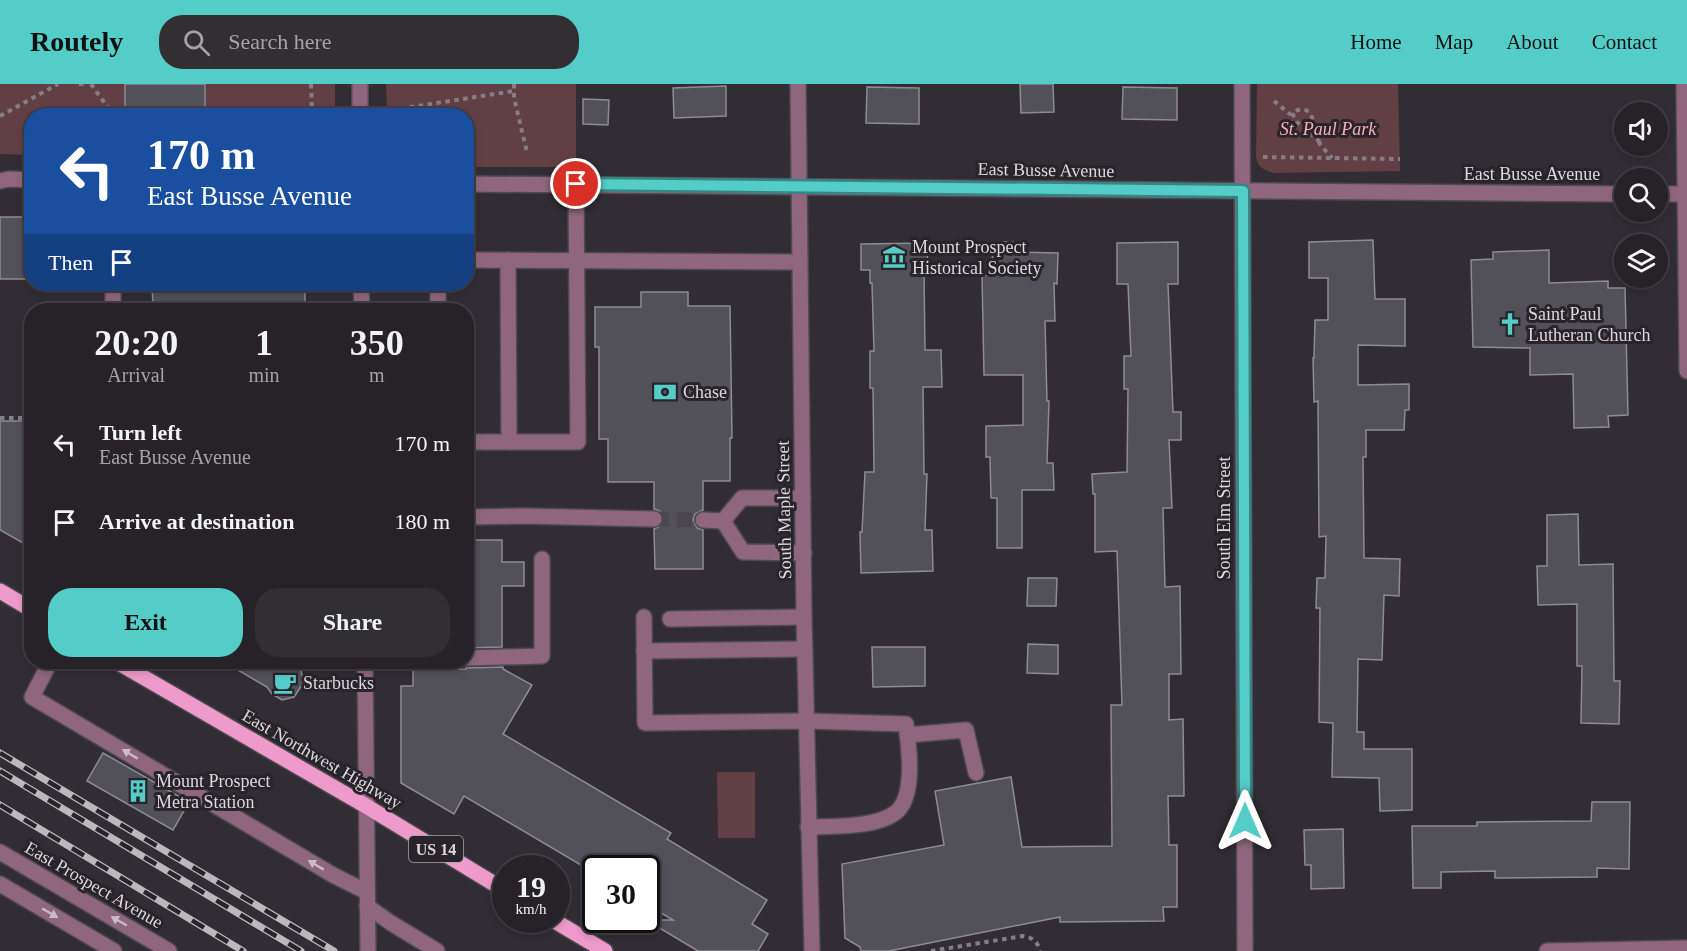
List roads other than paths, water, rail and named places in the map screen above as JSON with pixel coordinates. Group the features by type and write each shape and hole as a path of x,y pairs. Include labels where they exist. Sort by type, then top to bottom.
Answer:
{"main road":[{"path":"0,591 24,605"},
{"name":"East Northwest Highway","path":"129,669 492,883"},
{"path":"570,930 605,951"}],"street":[{"path":"360,84 360,108"},
{"name":"South Maple Street","path":"798,84 804,617 812,943"},
{"name":"South Elm Street","path":"1242,84 1245,951"},
{"path":"1683,84 1687,371"},
{"path":"3,179 24,180"},
{"name":"East Busse Avenue","path":"474,184 1614,194"},
{"path":"474,442 578,442 576,184"},
{"path":"1668,194 1686,194"},
{"path":"474,260 800,262"},
{"path":"508,260 509,442"},
{"path":"723,521 742,498 803,498"},
{"path":"474,517 654,519"},
{"path":"703,520 723,521"},
{"path":"723,521 743,552 804,553"},
{"path":"474,658 542,656 542,559"},
{"path":"644,617 645,723 906,724 909,784 906,798 896,813 878,821 808,827"},
{"path":"670,620 804,617"},
{"path":"644,651 805,649"},
{"path":"47,669 32,697 333,875 368,899 391,923 437,951"},
{"path":"365,669 368,951"},
{"path":"908,735 966,730 976,773"},
{"name":"East Prospect Avenue","path":"0,852 169,951"},
{"path":"0,884 114,951"},
{"path":"1547,951 1687,948"}],"tunnel":[{"path":"654,519 703,520"}],"railway":[{"path":"0,753 334,951"},
{"path":"0,771 301,951"},
{"path":"0,805 243,951"}],"place":[{"name":"Mount Prospect Historical Society","path":"894,257"},
{"name":"Saint Paul Lutheran Church","path":"1510,324"},
{"name":"Chase","path":"665,392"},
{"name":"Starbucks","path":"285,683"},
{"name":"Mount Prospect Metra Station","path":"138,791"}],"park label":[{"name":"St. Paul Park","path":"1328,129"}]}
